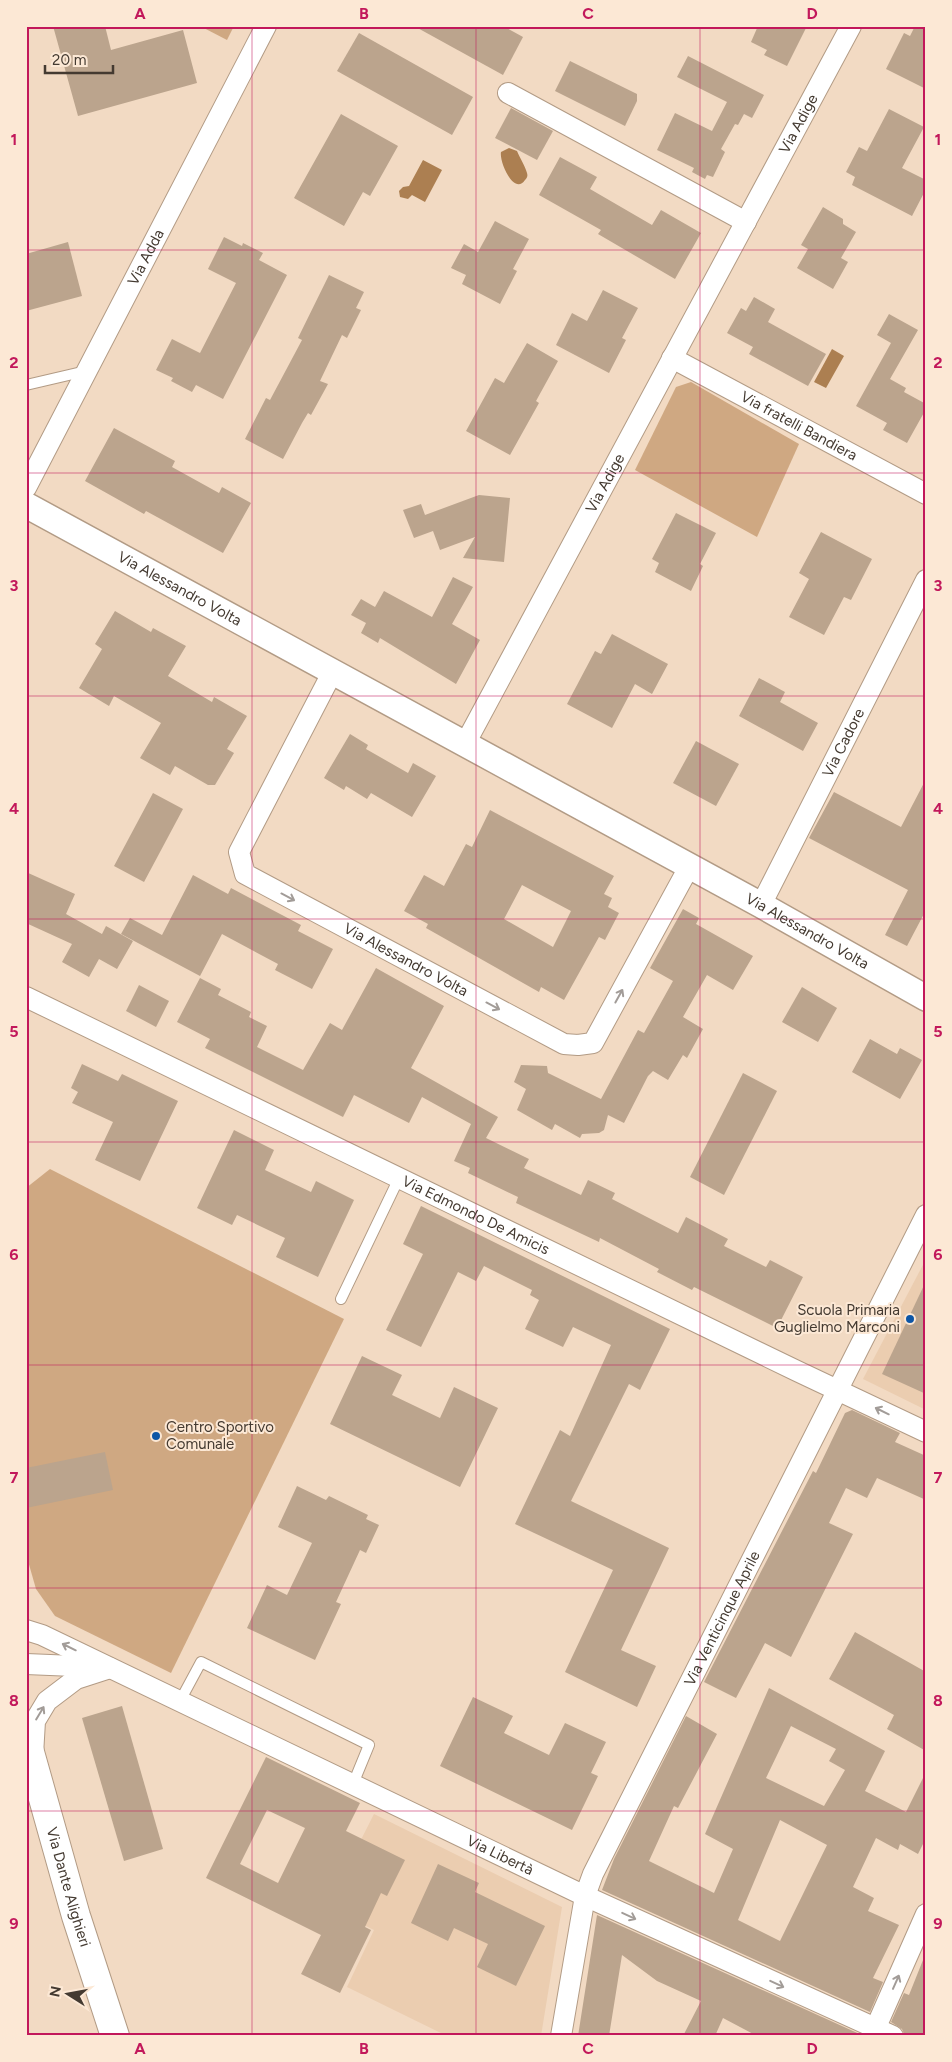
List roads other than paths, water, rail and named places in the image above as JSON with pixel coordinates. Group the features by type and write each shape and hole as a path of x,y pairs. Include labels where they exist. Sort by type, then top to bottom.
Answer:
{"main road":[{"name":"Via Dante Alighieri","path":"29,1749 76,1916 115,2036"}],"street":[{"name":"Via Adda","path":"26,488 266,26"},
{"name":"Via Adige","path":"465,744 851,26"},
{"path":"508,93 746,222"},
{"name":"Via fratelli Bandiera","path":"672,358 926,494"},
{"name":"Via Alessandro Volta","path":"26,505 761,905 926,998"},
{"name":"Via Cadore","path":"761,905 926,580"},
{"name":"Via Alessandro Volta","path":"332,671 239,852 245,874 564,1044 578,1045 593,1043 689,867"},
{"name":"Via Edmondo De Amicis","path":"26,997 797,1372 926,1432"},
{"name":"Via Venticinque Aprile","path":"561,2036 585,1896 593,1874 926,1215"},
{"name":"Via Libertà","path":"26,1630 42,1635 585,1896 810,2000 885,2031"},
{"name":"Via Libertà","path":"26,1664 110,1668"},
{"path":"29,1749 35,1721 47,1701 76,1679 110,1668"},
{"path":"885,2031 926,1914"}],"lane":[{"path":"26,385 87,371"},
{"path":"341,1299 399,1178"},
{"path":"180,1701 201,1662 369,1745 353,1784"}],"place":[{"name":"Scuola Primaria Guglielmo Marconi","path":"910,1319"},
{"name":"Centro Sportivo Comunale","path":"156,1436"}]}
